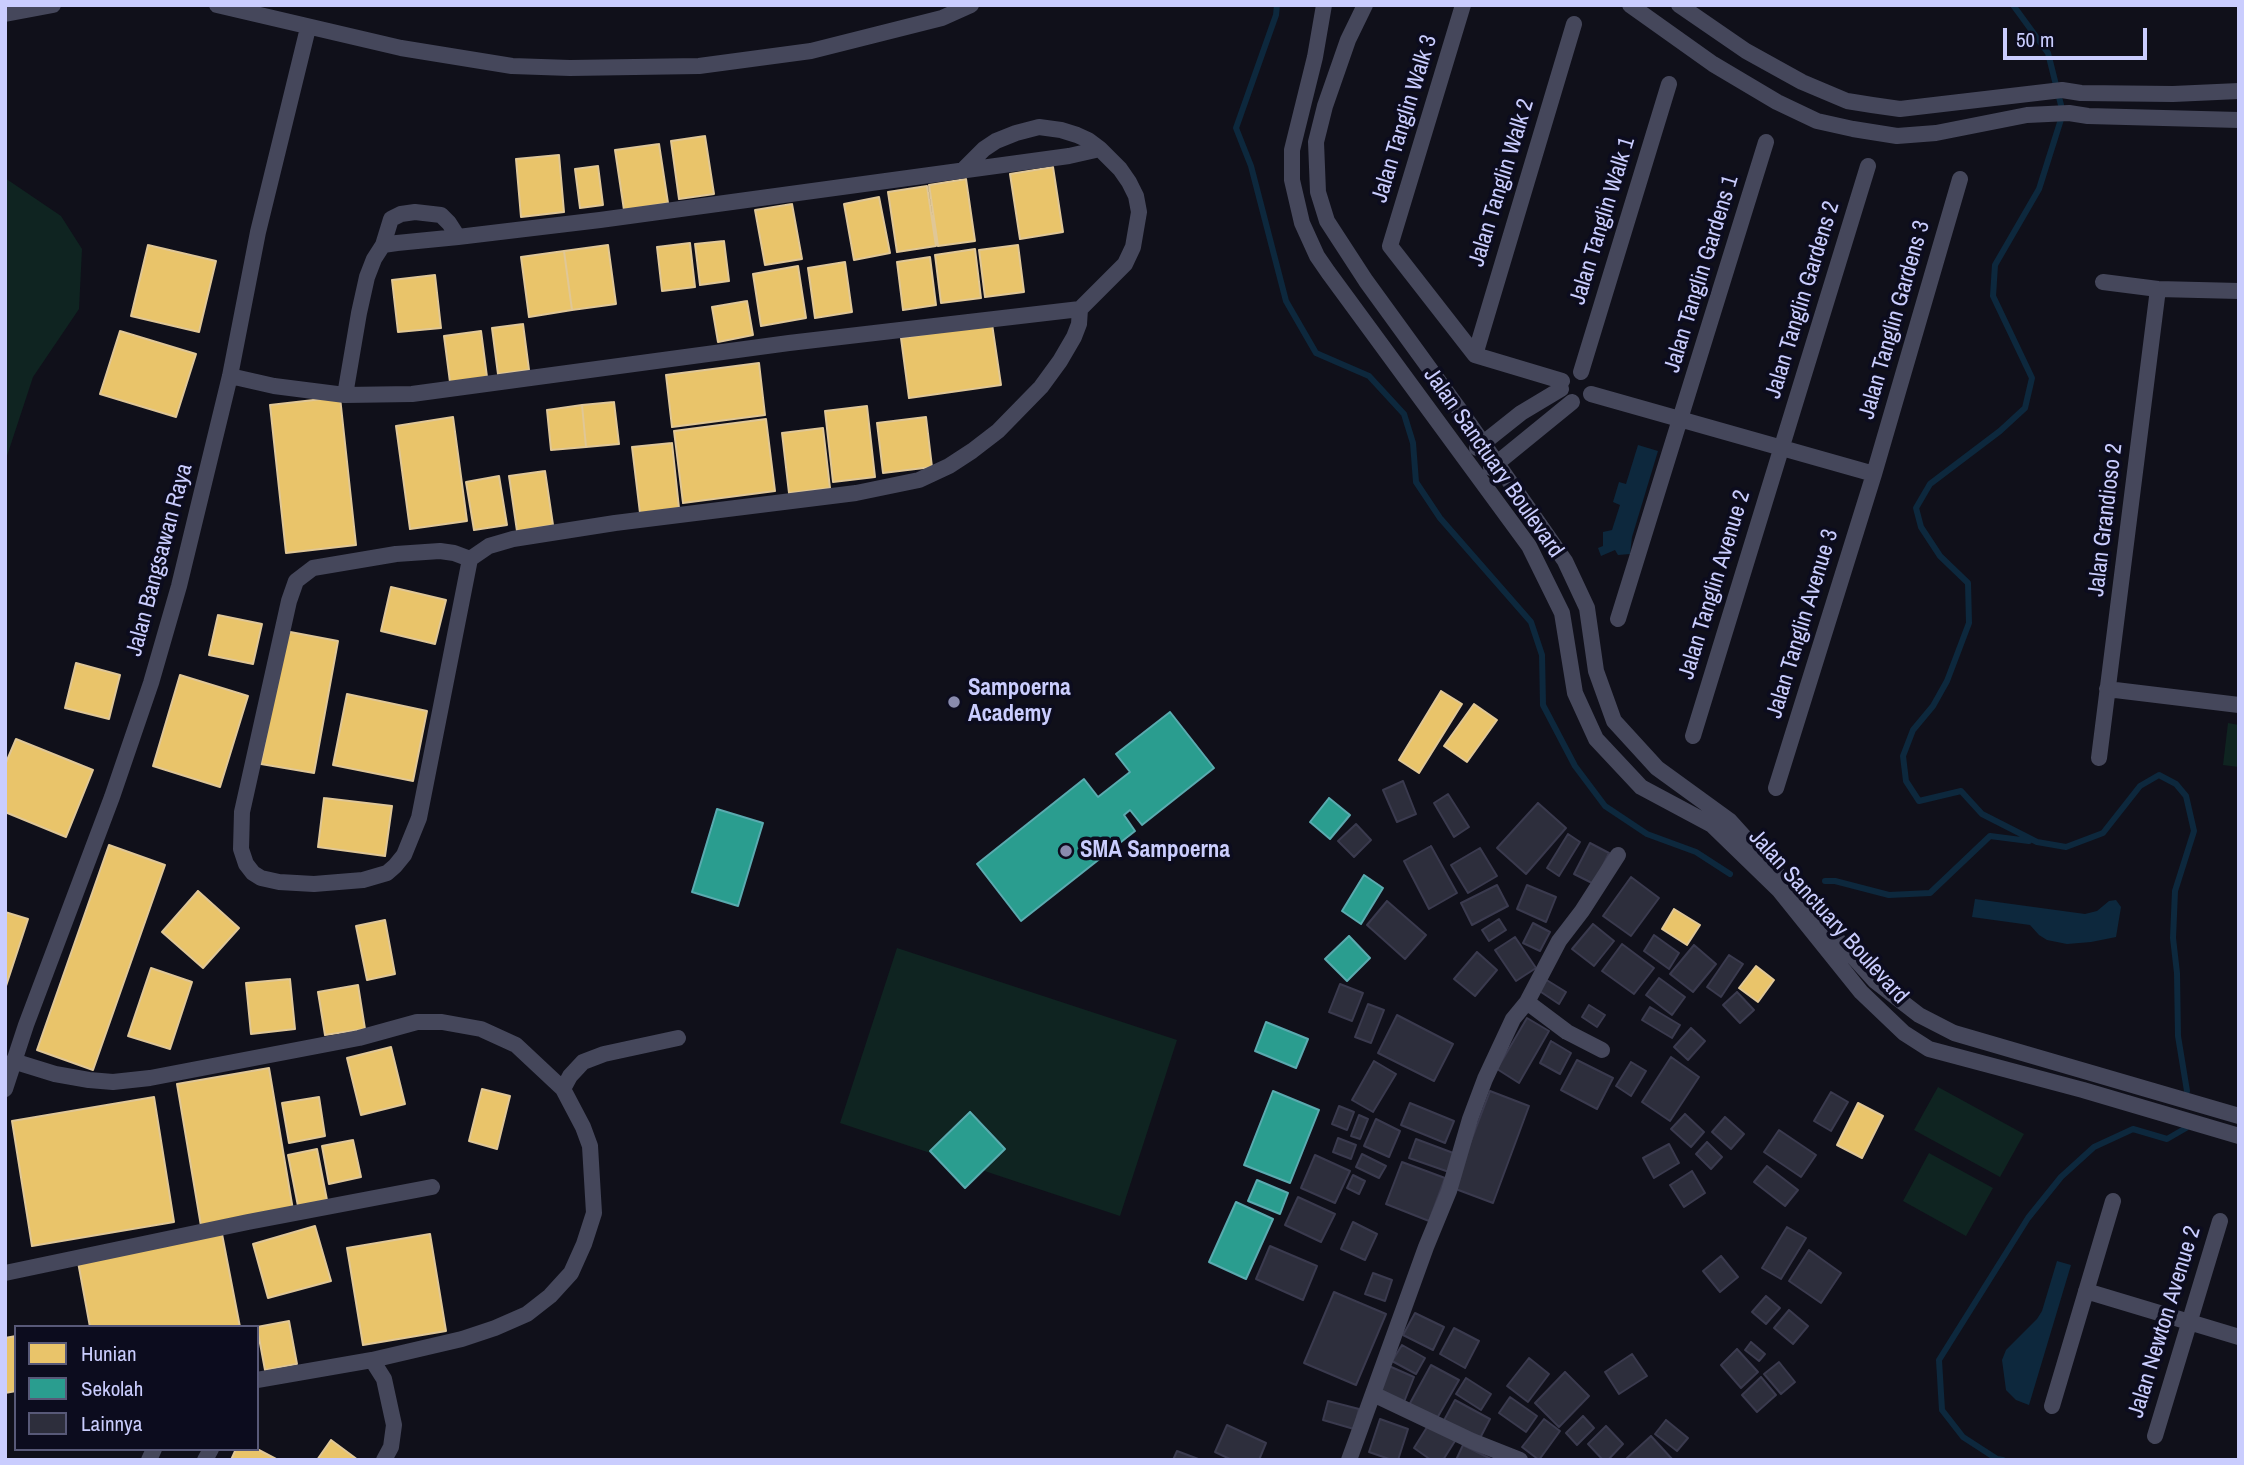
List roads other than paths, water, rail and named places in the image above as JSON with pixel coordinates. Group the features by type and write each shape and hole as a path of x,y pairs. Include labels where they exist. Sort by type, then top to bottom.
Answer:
{"street":[{"path":"5,14 53,5"},
{"path":"217,5 401,48 512,66 570,68 699,66 811,51 943,18 971,5"},
{"name":"Jalan Sanctuary Boulevard","path":"1324,5 1320,33 1292,150 1292,180 1302,223 1317,256 1328,272 1529,546 1562,614 1575,693 1596,739 1641,787 1712,825 1779,890 1861,992 1904,1033 1930,1049 2239,1136"},
{"name":"Jalan Sanctuary Boulevard","path":"1365,5 1348,40 1328,96 1316,142 1318,192 1327,221 1366,281 1565,561 1587,608 1596,671 1614,721 1657,768 1730,821 1875,981 1919,1016 1954,1033 2239,1116"},
{"name":"Jalan Tanglin Walk 3","path":"1463,5 1390,246 1475,355"},
{"path":"1630,5 1713,64 1777,102 1818,121 1853,129 1897,136 1936,133 2027,115 2069,113 2088,116 2239,120"},
{"path":"1679,5 1746,51 1802,82 1847,101 1900,109 2062,90 2081,93 2172,94 2239,91"},
{"name":"Jalan Tanglin Walk 2","path":"1475,355 1574,24"},
{"name":"Jalan Bangsawan Raya","path":"5,1089 13,1061 112,797 151,683 179,586 230,376 258,232 308,28"},
{"path":"1320,33 1348,40"},
{"name":"Jalan Tanglin Walk 1","path":"1581,372 1669,84"},
{"path":"230,376 274,386 345,395 446,391 748,348 1080,309 1125,264 1133,247 1139,212 1136,196 1120,169 1088,140 1061,130 1039,127 996,141 984,149 965,169"},
{"name":"Jalan Tanglin Gardens 1","path":"1618,620 1766,142"},
{"path":"383,245 628,216 1069,156 1100,149"},
{"name":"Jalan Tanglin Gardens 2","path":"1781,448 1868,166"},
{"name":"Jalan Tanglin Gardens 3","path":"1874,474 1959,180"},
{"path":"345,395 368,277 374,259 383,245 391,219 415,212 441,215 458,237"},
{"path":"2104,282 2158,289 2239,291"},
{"name":"Jalan Grandioso 2","path":"2099,758 2158,289"},
{"path":"470,559 440,551 396,554 313,568 296,581 289,601 242,812 242,849 246,864 253,873 261,878 279,882 314,884 363,880 387,873 404,855 419,818 470,559 489,546 513,538 856,493 919,480 949,466 972,451 998,430 1041,387 1074,337 1079,324 1080,309"},
{"path":"1475,355 1561,385"},
{"path":"1464,458 1561,385 1571,372 1581,372 1588,376 1592,381 1591,394 1583,402 1572,402 1565,398 1561,385"},
{"path":"1591,394 1874,474"},
{"path":"1478,478 1572,402"},
{"name":"Jalan Tanglin Avenue 2","path":"1693,736 1781,448"},
{"name":"Jalan Tanglin Avenue 3","path":"1776,788 1874,474"},
{"path":"2107,689 2239,705"},
{"path":"1349,1460 1449,1191 1485,1079 1513,1019 1527,1002 1559,941 1618,855"},
{"path":"1527,1002 1567,1032 1602,1050"},
{"path":"13,1061 55,1074 113,1082 150,1078 359,1038 417,1022 442,1022 481,1030 516,1045 563,1089 590,1146 594,1213 571,1273 550,1296 527,1314 462,1339 372,1360 259,1380"},
{"path":"563,1089 570,1076 583,1062 604,1054 678,1038"},
{"path":"5,1273 432,1187"},
{"path":"2052,1406 2113,1201"},
{"name":"Jalan Newton Avenue 2","path":"2155,1436 2220,1221"},
{"path":"2087,1291 2239,1337"},
{"path":"372,1360 384,1378 394,1424 391,1447 384,1460"},
{"path":"1373,1394 1472,1441 1520,1460"}],"water":[{"path":"1638,445 1658,451 1632,537 1630,554 1618,555 1615,550 1601,556 1598,548 1603,546 1603,532 1612,530 1620,505 1613,502 1619,482 1626,484"},
{"path":"1975,899 2085,914 2097,911 2109,901 2116,900 2121,907 2116,937 2067,944 2047,940 2030,925 1972,917"},
{"path":"2057,1261 2071,1265 2029,1405 2016,1400 2006,1390 2002,1360 2006,1350 2042,1311"}],"waterway":[{"path":"1277,5 1276,15 1236,128 1251,166 1286,301 1316,353 1369,376 1404,414 1413,443 1416,482 1440,518 1531,622 1542,655 1543,705 1575,766 1605,806 1647,834 1696,852 1730,874"},
{"path":"2013,5 2048,53 2063,113 2039,189 1995,265 1993,296 2032,378 2025,408 2000,431 1930,484 1916,508 1921,527 1940,556 1968,583 1969,623 1947,681 1933,706 1913,730 1903,756 1906,781 1919,801 1961,791 1982,814 2037,842 2066,847 2103,833 2140,786 2159,775 2176,784 2186,796 2194,831 2175,891 2173,938 2177,973 2178,1036 2187,1091"},
{"path":"1825,881 1835,881 1889,895 1930,893 1990,836 2029,841"},
{"path":"2003,1460 1997,1459 1963,1437 1942,1410 1939,1360 2028,1218 2061,1177 2094,1147 2133,1129 2167,1139 2186,1128"}],"place":[{"name":"Sampoerna Academy","path":"954,702"},
{"name":"SMA Sampoerna","path":"1066,851"}]}
